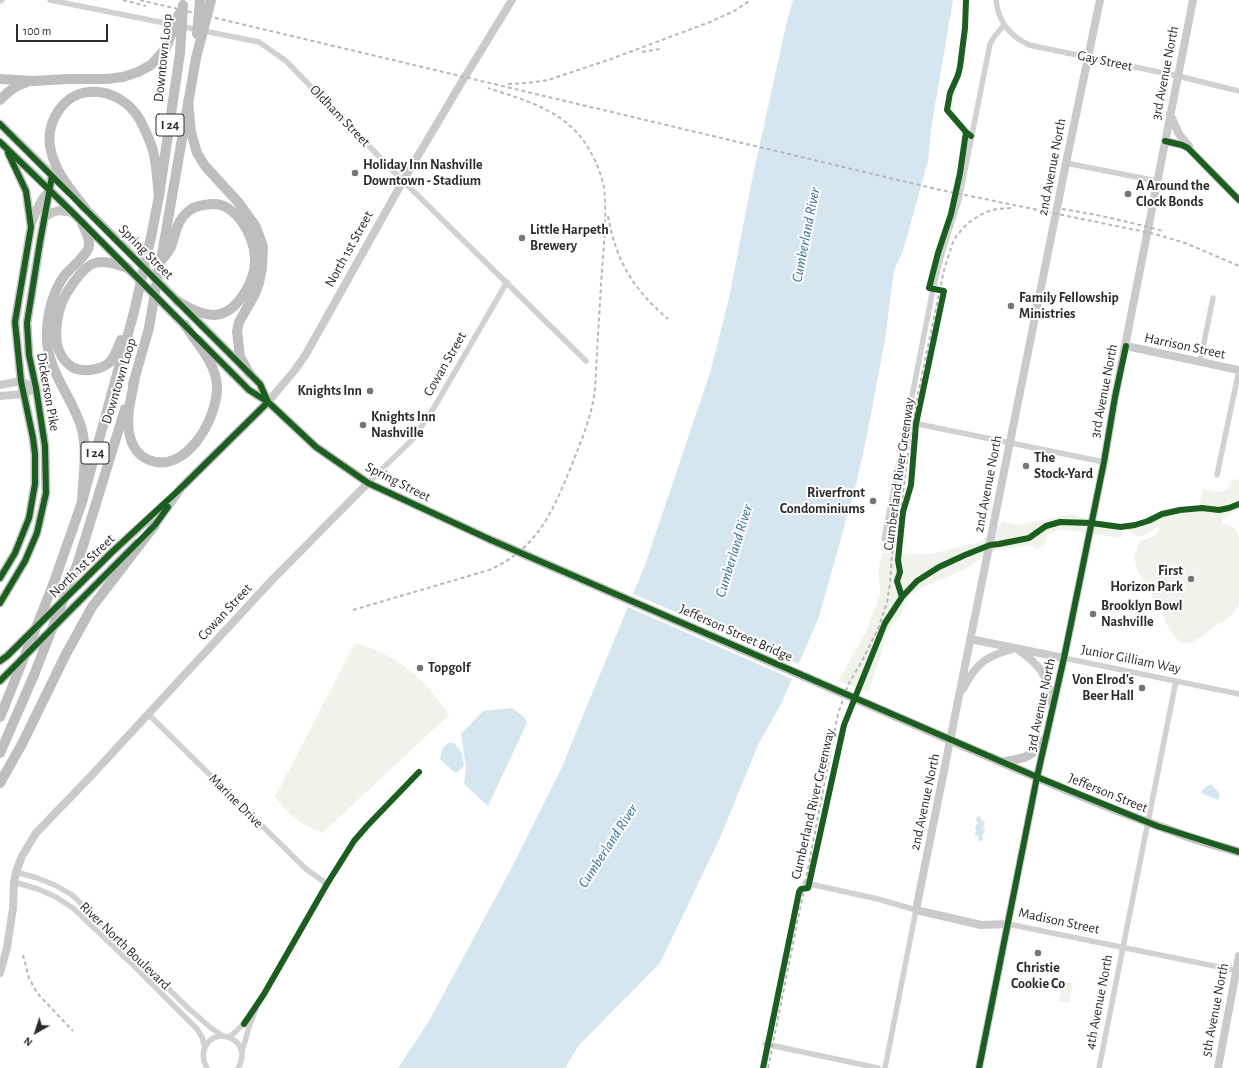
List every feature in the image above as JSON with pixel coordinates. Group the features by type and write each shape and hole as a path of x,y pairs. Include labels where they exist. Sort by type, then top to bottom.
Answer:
{"highway":[{"name":"Downtown Loop","path":"0,754 34,675 78,562 149,328 196,58 200,0"},
{"path":"196,58 211,0"},
{"name":"Downtown Loop","path":"0,717 53,585 82,502 134,316 159,196 180,53 183,3"},
{"path":"0,79 33,81 107,79 123,77 138,72 151,65 166,48 183,3"},
{"path":"0,100 16,85 33,81"},
{"path":"85,208 57,170 50,150 49,135 51,122 66,102 78,95 88,92 101,92 114,96 124,102 139,119 153,150 159,196"},
{"path":"188,101 191,132 197,153 205,166 239,203 256,227 263,247 262,267 259,283 237,331 240,357 248,372"},
{"path":"160,262 171,248 176,228 185,215 195,207 216,204 227,208 237,216 246,228 255,258 248,287 241,299 227,312 214,315 191,309 177,301"},
{"path":"82,223 89,240 89,247 86,253 64,277 50,304 46,331 47,347 52,368 76,414 81,427 84,443 82,502"},
{"path":"128,268 108,262 94,263 82,272 69,289 61,305 57,329 57,343 64,360 72,367 81,369 92,370 103,366 110,361 116,352 134,316"},
{"path":"135,378 128,417 129,432 133,445 139,454 156,463 168,462 176,459 193,446 202,434 215,404 217,386 211,365 185,325"},
{"path":"0,783 22,744 66,654 92,606 155,525"}],"main road":[{"name":"Spring Street","path":"0,124 260,384 268,402"},
{"name":"Spring Street","path":"2,144 50,190 249,390 268,402 316,447 368,483 490,540"},
{"name":"Dickerson Pike","path":"0,578 15,553 29,518 35,484 34,438 21,381 14,322 31,226 26,191 2,144"},
{"name":"Dickerson Pike","path":"0,603 25,561 37,532 46,493 45,446 29,355 27,323 52,176"},
{"path":"31,226 42,198 50,190 56,188 68,191"},
{"path":"45,217 54,211 60,210 73,213"},
{"name":"North 1st Street","path":"0,661 7,656 106,558 182,487 268,402"},
{"name":"North 1st Street","path":"0,681 155,525 182,487"},
{"name":"Jefferson Street Bridge","path":"490,540 971,749"},
{"path":"1001,762 1020,759 1027,756 1037,749 1046,738"},
{"name":"Jefferson Street","path":"971,749 1148,823 1239,852"}],"street":[{"name":"Oldham Street","path":"50,0 259,42 286,61 403,181 586,361"},
{"name":"North 1st Street","path":"268,402 295,370 306,354 403,181 456,90 512,0"},
{"name":"Gay Street","path":"996,0 998,11 1004,25 1017,38 1029,45 1178,76 1239,91"},
{"name":"2nd Avenue North","path":"884,1068 1100,0"},
{"name":"3rd Avenue North","path":"979,1068 1037,777 1064,658 1104,462 1193,0"},
{"path":"884,539 933,289 958,200 990,44 995,35 1004,25"},
{"path":"1170,114 1179,134 1239,200"},
{"path":"1165,141 1182,145 1195,153"},
{"path":"1066,163 1157,181"},
{"name":"Cowan Street","path":"0,974 7,948 16,872 22,856 36,833 272,580 413,440 435,406 506,282"},
{"path":"1200,362 1213,298"},
{"name":"Harrison Street","path":"1126,346 1239,370"},
{"path":"1217,475 1239,370"},
{"path":"0,385 21,381 36,388"},
{"path":"0,396 24,394 36,388"},
{"path":"908,422 1104,462"},
{"name":"Junior Gilliam Way","path":"970,639 1239,694"},
{"path":"959,697 975,669 984,661 991,656 1016,648 1037,665 1043,673 1048,684 1053,708"},
{"name":"4th Avenue North","path":"1099,1068 1176,681"},
{"name":"Marine Drive","path":"148,714 306,869 327,884"},
{"path":"238,1068 241,1063 242,1052 249,1027 260,1001 327,884 354,841 419,772"},
{"name":"River North Boulevard","path":"16,872 38,878 72,895 187,1007 211,1028 238,1044 242,1052"},
{"name":"River North Boulevard","path":"14,882 38,889 56,897 73,908 134,966 197,1029 202,1037 205,1048 203,1058 204,1064 207,1068"},
{"name":"Madison Street","path":"805,883 878,899 916,910 981,925 1008,924 1238,970"},
{"name":"5th Avenue North","path":"1218,1068 1238,970 1239,956"},
{"path":"134,966 139,960"},
{"path":"205,1048 209,1041 215,1038 226,1037 238,1031 260,1001"},
{"path":"765,1044 878,1068"}],"shaded area":[{"path":"1233,479 1239,480 1239,510 1230,514 1220,522 1235,528 1239,537 1239,604 1230,617 1221,623 1220,622 1199,638 1188,643 1183,643 1175,637 1160,611 1158,611 1153,601 1150,588 1137,570 1134,557 1140,541 1150,538 1160,531 1158,526 1147,534 1138,537 1122,527 1121,538 1060,529 1048,534 1045,544 1036,550 1033,545 996,550 965,569 923,587 909,596 900,616 890,628 884,640 881,655 868,692 838,681 864,636 880,595 878,573 882,553 931,554 980,542 1003,522 1018,525 1072,514 1095,522 1117,524 1135,523 1170,509 1193,506 1199,507 1203,489 1221,492 1228,488"},
{"name":"Topgolf","path":"355,643 385,654 409,670 430,690 449,715 322,833 296,818 285,809 275,797"},
{"path":"1064,981 1073,983 1069,1003 1059,1001"}],"water":[{"name":"Cumberland River","path":"793,0 953,0 931,129 928,161 903,251 894,270 885,339 857,481 819,617 781,704 759,743 719,840 660,963 579,1045 565,1068 398,1068 429,1021 511,869 561,769 645,565 710,373 729,298 752,180"},
{"path":"512,708 524,717 527,723 488,806 464,784 466,768 461,734 483,711"},
{"path":"448,743 454,743 462,753 464,766 458,772 454,772 440,759 442,749"},
{"path":"1211,784 1220,794 1218,800 1201,793 1204,788"},
{"path":"978,816 981,817 981,820 985,821 983,828 985,829 984,834 982,834 983,840 981,841 978,840 978,836 975,836 976,824 978,822 976,818"}],"pier":[{"path":"633,594 799,664 792,679 628,607"}],"railway":[{"path":"123,0 146,6"},
{"path":"140,0 936,189 1155,234 1185,243 1239,266"},
{"path":"508,84 548,80 611,59 710,22 734,11 751,0"},
{"path":"642,52 660,49"},
{"path":"353,610 489,570 519,552 541,528 557,500 571,467 590,414 595,386 605,230 605,197 602,178 589,149 580,136 558,116 531,103 488,88"},
{"path":"768,1068 838,714 848,685 878,629 887,602 892,554 902,501 912,423 944,270 953,242 968,223 989,211 1011,208"},
{"path":"1062,209 1112,218 1163,231"},
{"path":"608,216 616,247 628,273 645,297 668,319"},
{"path":"23,955 29,978 37,993 73,1031"}],"cycle path":[{"path":"966,0 965,28 960,67 950,93 947,110 971,136"},
{"path":"0,124 260,384 268,402"},
{"name":"Cumberland River Greenway","path":"902,597 897,581 900,572 898,560 903,512 911,485 916,424 944,291 929,288 938,253 951,214 960,173 966,132"},
{"path":"1165,141 1188,148 1239,200"},
{"path":"0,142 73,213 249,390 268,402 316,447 368,483 491,540 1037,777 1157,826 1239,852"},
{"path":"0,578 15,553 29,518 35,484 35,454 21,381 15,322 31,227 26,191 8,153"},
{"path":"0,603 25,561 37,533 46,493 45,446 29,355 27,323 52,176"},
{"path":"979,1068 1037,777 1064,658 1104,462 1115,397 1126,346"},
{"path":"0,661 7,656 111,553 183,486 268,402"},
{"name":"Cumberland River Greenway","path":"763,1068 799,892 801,889 808,888 844,725 885,623 902,597 917,581 939,567 990,545 1029,538 1046,526 1060,522 1091,523 1121,527 1135,525 1148,521 1162,514 1180,510 1202,508 1219,510 1239,504"},
{"path":"0,681 155,525 168,507"},
{"path":"244,1024 264,994 327,884 354,841 419,772"}],"place":[{"name":"Holiday Inn Nashville Downtown - Stadium","path":"355,173"},
{"name":"A Around the Clock Bonds","path":"1128,194"},
{"name":"Little Harpeth Brewery","path":"522,238"},
{"name":"Family Fellowship Ministries","path":"1011,306"},
{"name":"Knights Inn","path":"370,391"},
{"name":"Knights Inn Nashville","path":"363,425"},
{"name":"The Stock-Yard","path":"1026,466"},
{"name":"Riverfront Condominiums","path":"873,501"},
{"name":"First Horizon Park","path":"1191,579"},
{"name":"Brooklyn Bowl Nashville","path":"1093,614"},
{"name":"Topgolf","path":"420,668"},
{"name":"Von Elrod's Beer Hall","path":"1142,688"},
{"name":"Christie Cookie Co","path":"1038,953"}]}
